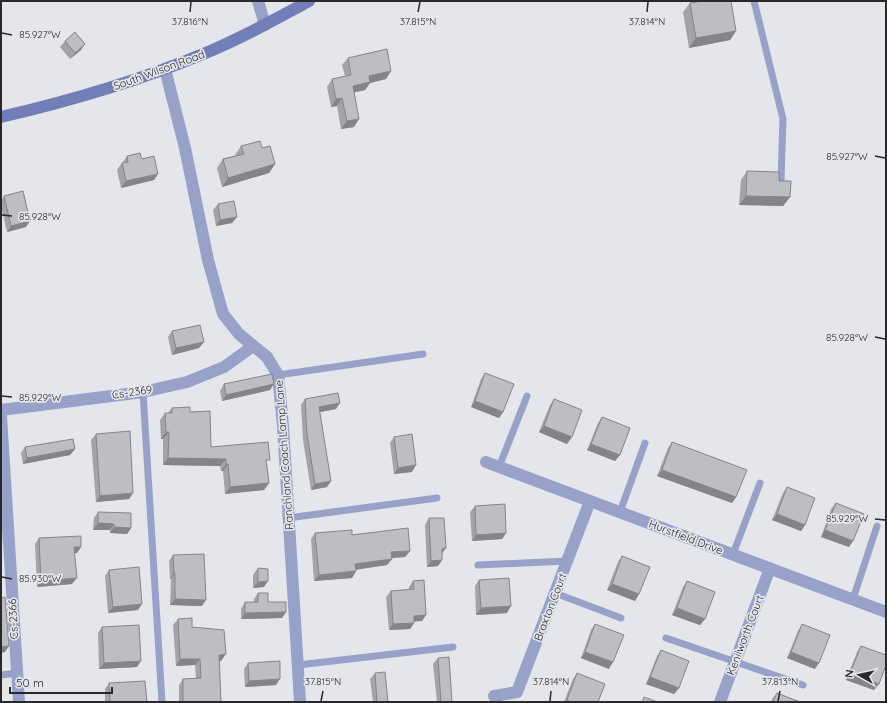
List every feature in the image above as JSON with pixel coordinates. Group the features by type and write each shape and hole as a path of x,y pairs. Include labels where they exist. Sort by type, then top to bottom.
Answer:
{"main road":[{"name":"South Wilson Road","path":"1,117 111,87 165,69 205,53 265,25 309,1"}],"street":[{"path":"258,1 265,25"},
{"name":"Ranchland Coach Lamp Lane","path":"165,69 185,148 208,260 223,314 239,334 267,357 278,375 300,702"},
{"name":"Cs-2369","path":"1,410 143,392 187,382 209,374 232,362 253,346"},
{"name":"Cs-2366","path":"1,416 4,520 19,702"},
{"name":"Hurstfield Drive","path":"486,462 886,612"},
{"name":"Braxton Court","path":"503,697 517,692 590,501"},
{"name":"Kenilworth Court","path":"720,702 770,568"}],"lane":[{"path":"754,1 783,119 781,180"},
{"path":"278,375 423,354"},
{"path":"143,392 162,702"},
{"path":"499,467 527,396"},
{"path":"620,512 645,443"},
{"path":"733,554 760,483"},
{"path":"288,518 438,498"},
{"path":"853,599 877,526"},
{"path":"478,565 567,561"},
{"path":"555,593 621,618"},
{"path":"666,638 803,686"},
{"path":"298,665 453,647"},
{"path":"1,674 16,673"}],"building":[{"path":"702,1 731,1 736,31 696,38 690,3"},
{"path":"75,32 85,44 75,53 65,41"},
{"path":"387,49 391,71 369,76 370,82 353,86 359,119 347,121 342,98 336,99 332,79 351,75 348,58"},
{"path":"260,141 262,148 270,146 275,164 228,178 223,159 244,154 241,146"},
{"path":"140,153 142,159 154,156 158,174 126,181 122,163 128,162 127,156"},
{"path":"747,171 779,172 779,181 791,181 790,197 746,196"},
{"path":"23,191 30,221 11,226 4,196"},
{"path":"234,201 237,217 220,220 218,204"},
{"path":"200,325 204,342 176,348 172,331"},
{"path":"485,373 514,384 503,412 475,401"},
{"path":"272,374 274,384 226,395 224,384"},
{"path":"338,393 340,403 319,407 331,481 315,484 307,434 305,399"},
{"path":"554,399 582,410 572,437 544,426"},
{"path":"190,407 190,412 210,411 211,447 268,442 270,460 266,460 269,483 230,487 228,464 226,464 226,459 168,458 169,432 166,432 165,413 172,413 172,408"},
{"path":"602,417 630,428 620,455 591,444"},
{"path":"130,431 133,493 100,496 96,434"},
{"path":"412,434 416,465 398,468 394,437"},
{"path":"73,439 75,449 27,458 25,447"},
{"path":"672,442 747,470 736,497 662,470"},
{"path":"787,487 815,498 805,525 777,514"},
{"path":"836,503 864,514 853,541 825,530"},
{"path":"505,504 506,533 476,535 475,506"},
{"path":"98,512 131,513 131,528 114,527 114,524 98,523"},
{"path":"429,518 444,518 446,548 442,549 442,560 431,561"},
{"path":"408,528 410,551 391,552 392,559 355,564 356,571 319,575 315,533 352,530 352,535"},
{"path":"81,536 81,547 74,547 77,578 41,581 39,538"},
{"path":"204,554 206,600 175,599 173,555"},
{"path":"622,556 650,567 639,594 612,584"},
{"path":"139,567 142,604 113,607 109,570"},
{"path":"258,568 268,569 268,581 258,582"},
{"path":"509,578 511,606 481,608 479,580"},
{"path":"424,580 426,615 414,616 414,623 393,624 391,591 414,589 413,581"},
{"path":"687,581 715,592 705,619 677,608"},
{"path":"258,593 268,593 268,602 286,602 286,612 245,613 245,602 258,602"},
{"path":"5,597 9,646 1,647 1,598"},
{"path":"192,618 192,627 224,630 226,654 219,655 221,702 183,702 183,679 201,678 200,659 180,659 178,619"},
{"path":"595,624 624,635 613,662 585,652"},
{"path":"802,624 830,635 819,663 791,652"},
{"path":"139,625 141,661 104,663 102,627"},
{"path":"861,646 886,655 886,665 879,684 850,673"},
{"path":"661,650 689,661 679,688 650,677"},
{"path":"449,657 452,702 441,702 438,658"},
{"path":"280,661 280,679 249,681 248,663"},
{"path":"385,672 388,702 377,702 375,673"},
{"path":"577,673 605,684 598,702 571,702 567,700"},
{"path":"145,681 147,702 110,702 109,683"},
{"path":"777,693 800,702 773,702"},
{"path":"644,697 658,702 642,702"}]}
